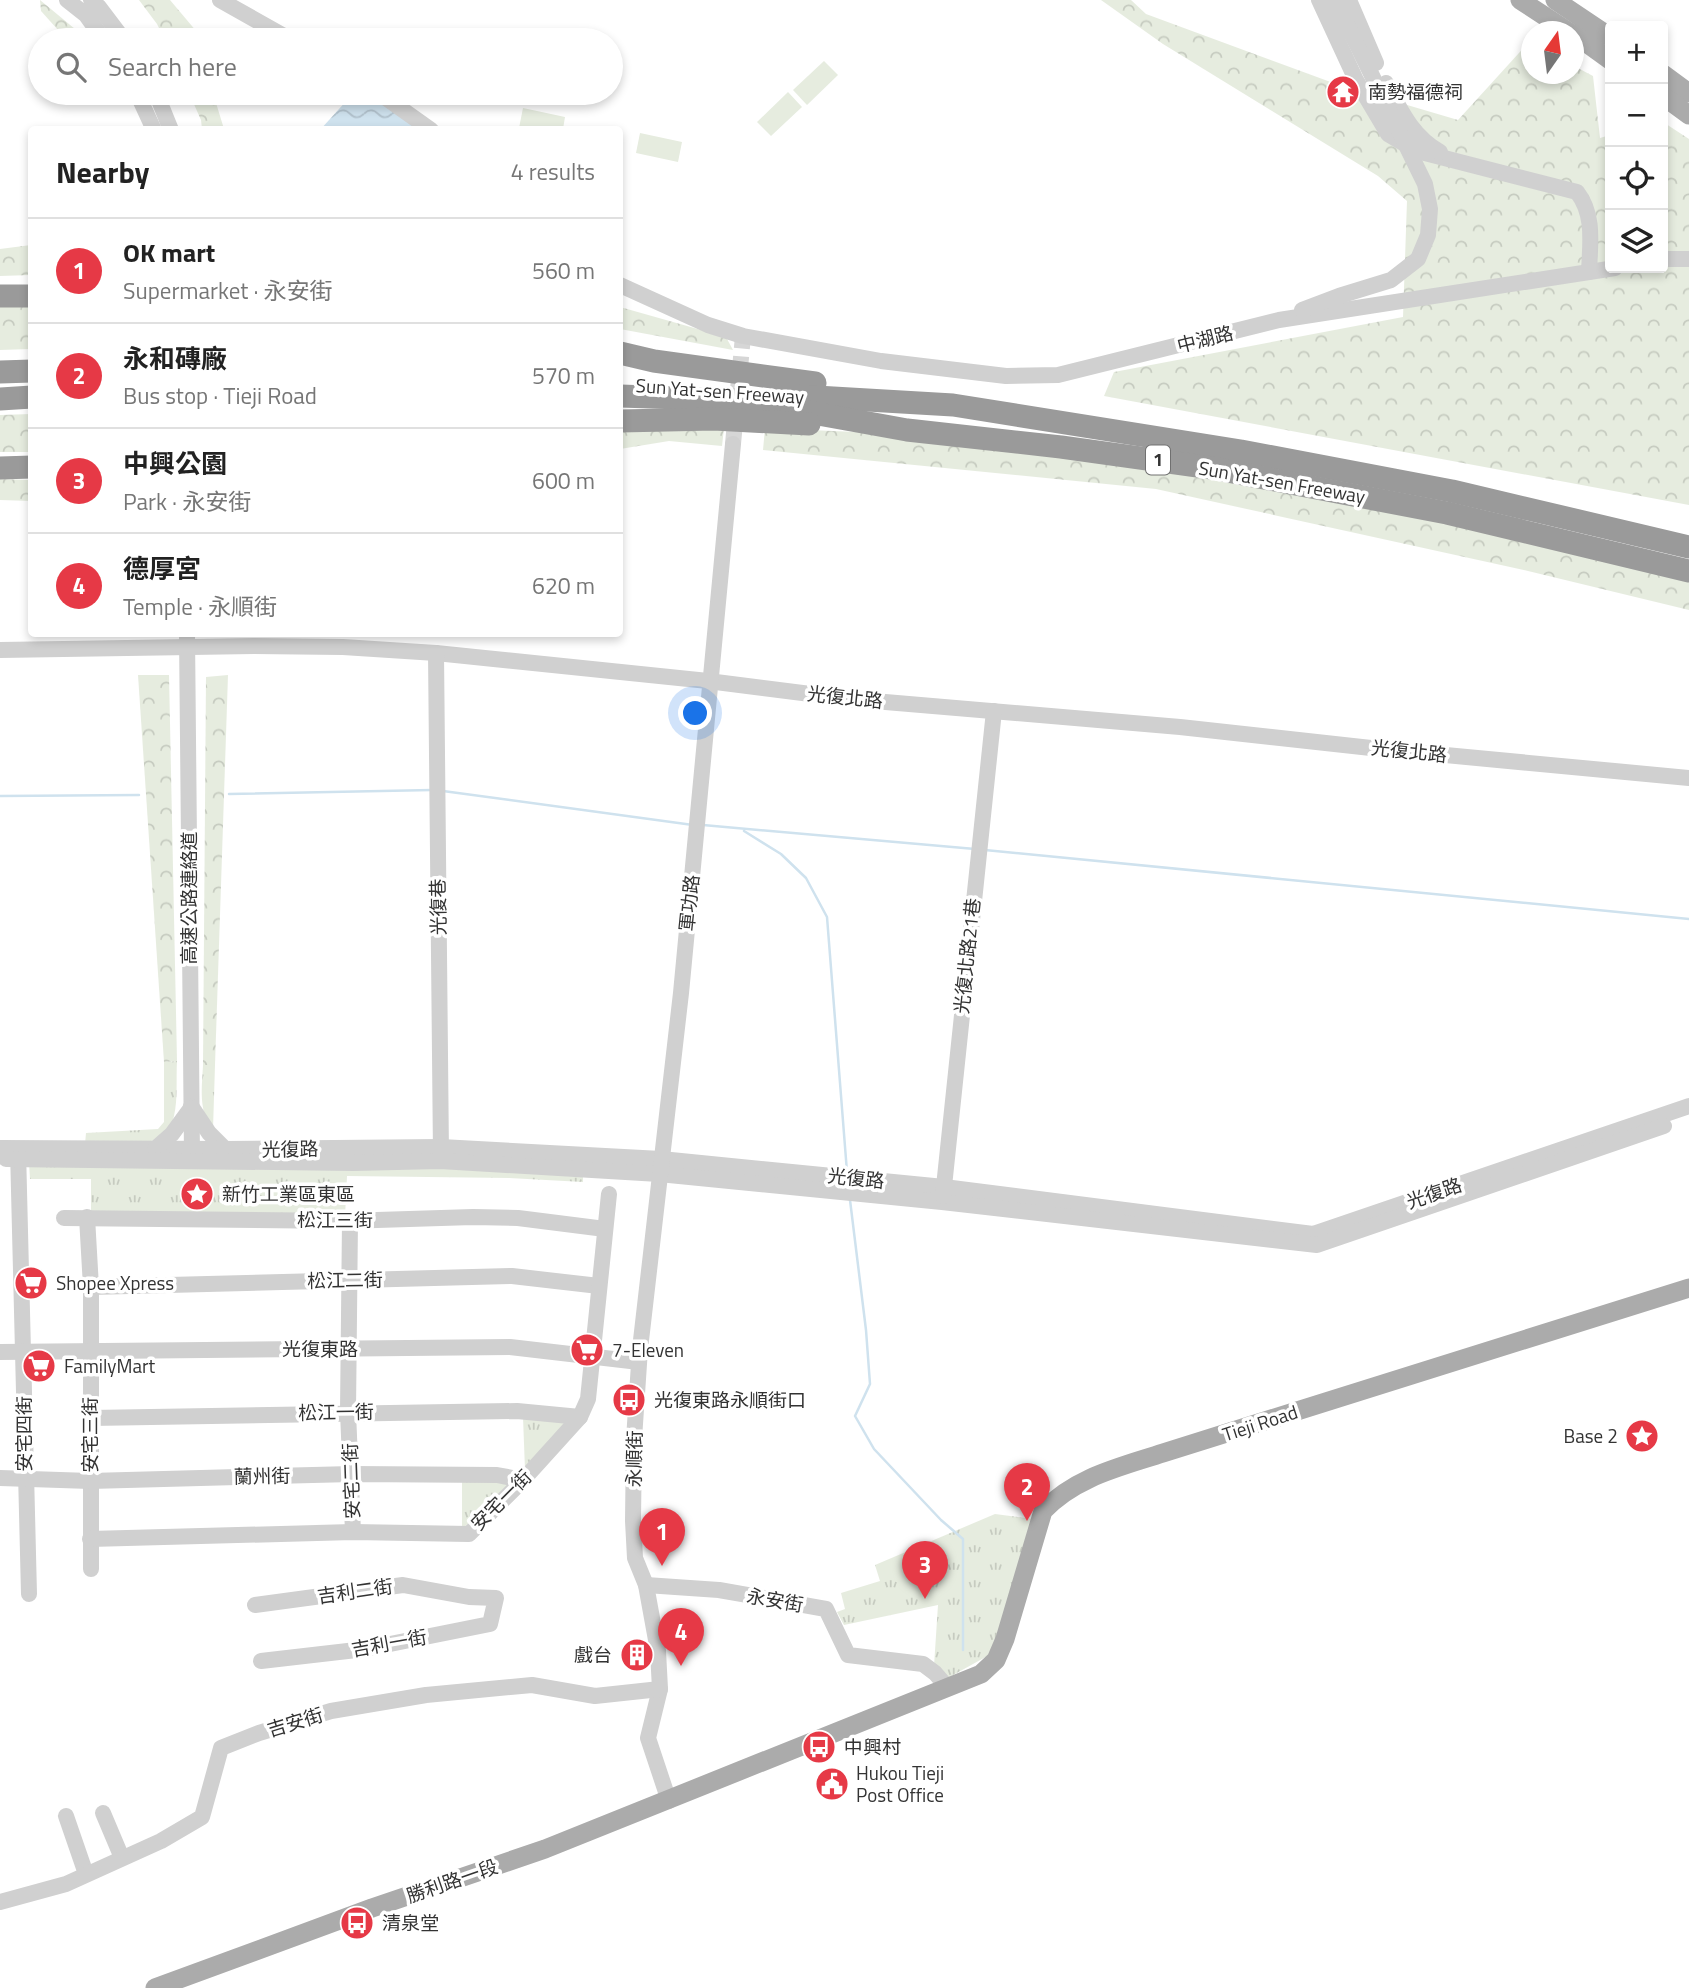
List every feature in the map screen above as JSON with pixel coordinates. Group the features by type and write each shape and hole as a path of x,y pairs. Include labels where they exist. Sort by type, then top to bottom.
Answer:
{"highway":[{"path":"0,296 28,296"},
{"path":"623,354 654,361 953,405"},
{"path":"0,372 28,371"},
{"name":"Sun Yat-sen Freeway","path":"623,384 953,405 1241,451 1452,491 1689,547"},
{"name":"Sun Yat-sen Freeway","path":"623,396 741,400 907,430 1061,447 1212,468 1447,513 1689,572"},
{"path":"0,399 28,397"},
{"path":"623,421 714,419 907,430"},
{"path":"0,468 28,467"}],"main road":[{"path":"1520,0 1552,21"},
{"path":"1556,0 1605,34"},
{"path":"1584,42 1605,56"},
{"path":"1668,78 1689,93"},
{"path":"1668,100 1689,115"},
{"name":"Tieji Road","path":"669,1801 981,1674 996,1660 1005,1639 1043,1511 1074,1485 1163,1453 1689,1288"},
{"name":"勝利路一段","path":"155,1988 372,1908 545,1849 669,1801"}],"street":[{"path":"67,0 86,15 95,28"},
{"path":"91,0 115,28"},
{"path":"220,0 270,28"},
{"path":"1319,0 1356,80 1388,134 1417,151 1577,192 1587,204 1590,219 1589,272"},
{"path":"1279,320 1339,296 1391,280 1418,259 1428,235 1430,209 1425,184 1335,0"},
{"path":"1349,0 1378,69 1404,119 1426,144 1451,158"},
{"path":"143,105 152,126"},
{"path":"161,105 169,126"},
{"path":"396,105 426,126"},
{"path":"1668,259 1689,259"},
{"name":"中湖路","path":"623,286 708,324 743,336 881,361 1006,376 1058,375 1279,320 1605,270"},
{"name":"軍功路","path":"639,1362 674,1060 708,681 733,444"},
{"name":"高速公路連絡道","path":"187,637 192,1155"},
{"name":"光復北路","path":"0,650 254,646 343,647 436,653 708,681 850,699 1180,727 1689,778"},
{"name":"光復巷","path":"436,653 441,1154"},
{"name":"光復北路21巷","path":"943,1195 994,711"},
{"name":"光復路","path":"0,1159 19,1153 155,1149 192,1155 225,1149 441,1154 660,1167 1312,1234 1689,1106"},
{"path":"155,1149 172,1134 191,1107 209,1133 225,1149"},
{"name":"光復路","path":"943,1195 1317,1245 1689,1117"},
{"name":"光復路","path":"0,1148 19,1153 192,1155 353,1163 441,1154"},
{"name":"安宅四街","path":"19,1153 24,1479 29,1594"},
{"name":"安宅一街","path":"90,1539 353,1532 469,1534 580,1417 588,1399 609,1194"},
{"name":"安宅三街","path":"87,1217 91,1287 91,1569"},
{"name":"松江三街","path":"64,1218 350,1220 473,1217 518,1218 604,1229"},
{"name":"安宅二街","path":"350,1220 348,1412 353,1532"},
{"name":"松江二街","path":"91,1287 512,1276 599,1286"},
{"name":"光復東路","path":"0,1352 510,1347 639,1362"},
{"name":"永順街","path":"639,1362 634,1439 635,1558 646,1585 658,1651 660,1689 648,1738 669,1801"},
{"name":"松江一街","path":"91,1418 517,1411 580,1417"},
{"name":"蘭州街","path":"0,1478 90,1481 352,1474 497,1475 523,1480"},
{"name":"吉利二街","path":"255,1605 403,1585 469,1597 496,1598"},
{"name":"永安街","path":"646,1585 719,1590 826,1609 848,1656 923,1664 948,1688"},
{"name":"吉利一街","path":"261,1661 365,1649 489,1624 496,1598"},
{"name":"吉安街","path":"0,1902 66,1884 161,1841 202,1816 221,1748 271,1730 331,1711 426,1695 533,1685 595,1696 660,1689"},
{"path":"103,1814 122,1858"},
{"path":"66,1816 86,1874"}],"green space":[{"path":"40,0 74,28 56,28 41,11"},
{"path":"139,0 170,0 194,28 159,28"},
{"path":"1101,0 1131,0 1146,14 1336,84 1458,120 1521,51 1521,84 1584,84 1584,71 1593,76 1600,138 1605,136 1605,273 1668,273 1668,125 1689,139 1689,505 1104,396 1114,372 1403,317 1407,201 1378,176 1163,44"},
{"path":"824,61 838,75 807,105 793,90"},
{"path":"788,92 802,107 771,136 757,122"},
{"path":"194,105 217,105 223,126 202,126"},
{"path":"523,108 565,117 564,126 519,126"},
{"path":"640,133 682,142 678,162 636,153"},
{"path":"28,245 28,275 0,276 0,249"},
{"path":"28,301 28,349 0,350 0,303"},
{"path":"623,308 726,337 733,350 623,330"},
{"path":"28,414 28,452 0,452 0,415"},
{"path":"724,428 722,446 669,441 623,449 623,429"},
{"path":"765,428 969,437 1213,470 1689,579 1689,610 1528,571 1156,489 763,450"},
{"path":"0,479 28,480 28,501 0,500"},
{"path":"138,675 169,675 177,1061 164,1062"},
{"path":"228,675 215,1065 203,1065 206,677"},
{"path":"177,1061 174,1116 169,1128 161,1136 150,1142 137,1144 85,1144 86,1133 158,1129 164,1122 164,1062"},
{"path":"203,1065 215,1065 213,1129 203,1107"},
{"path":"29,1163 348,1165 583,1173 583,1182 509,1178 347,1176 345,1217 91,1215 91,1179 30,1179"},
{"path":"523,1417 574,1419 525,1470"},
{"path":"462,1480 515,1482 462,1529"},
{"path":"995,1514 1033,1519 991,1654 946,1679 934,1666 938,1605 844,1625 837,1612 845,1609 841,1593 880,1581 875,1565"}],"water":[{"path":"343,105 387,105 419,126 324,126"}],"waterway":[{"path":"229,794 432,790"},
{"path":"443,791 693,825"},
{"path":"0,796 139,795"},
{"path":"703,825 975,849"},
{"path":"744,831 781,854 806,878 827,917 847,1172"},
{"path":"985,850 1689,919"},
{"path":"850,1200 870,1384 855,1416 874,1449 941,1520 963,1539 963,1650"}],"tunnel":[{"path":"733,444 743,336"}],"place":[{"name":"南勢福德祠","path":"1343,92"},
{"name":"新竹工業區東區","path":"197,1194"},
{"name":"Shopee Xpress","path":"31,1283"},
{"name":"7-Eleven","path":"587,1350"},
{"name":"FamilyMart","path":"39,1366"},
{"name":"光復東路永順街口","path":"629,1400"},
{"name":"Base 2","path":"1642,1436"},
{"name":"永和磚廠","path":"1027,1521"},
{"name":"OK mart","path":"662,1566"},
{"name":"中興公園","path":"925,1599"},
{"name":"戲台","path":"637,1655"},
{"name":"德厚宮","path":"681,1666"},
{"name":"中興村","path":"819,1747"},
{"name":"Hukou Tieji Post Office","path":"832,1784"},
{"name":"清泉堂","path":"357,1923"}]}
